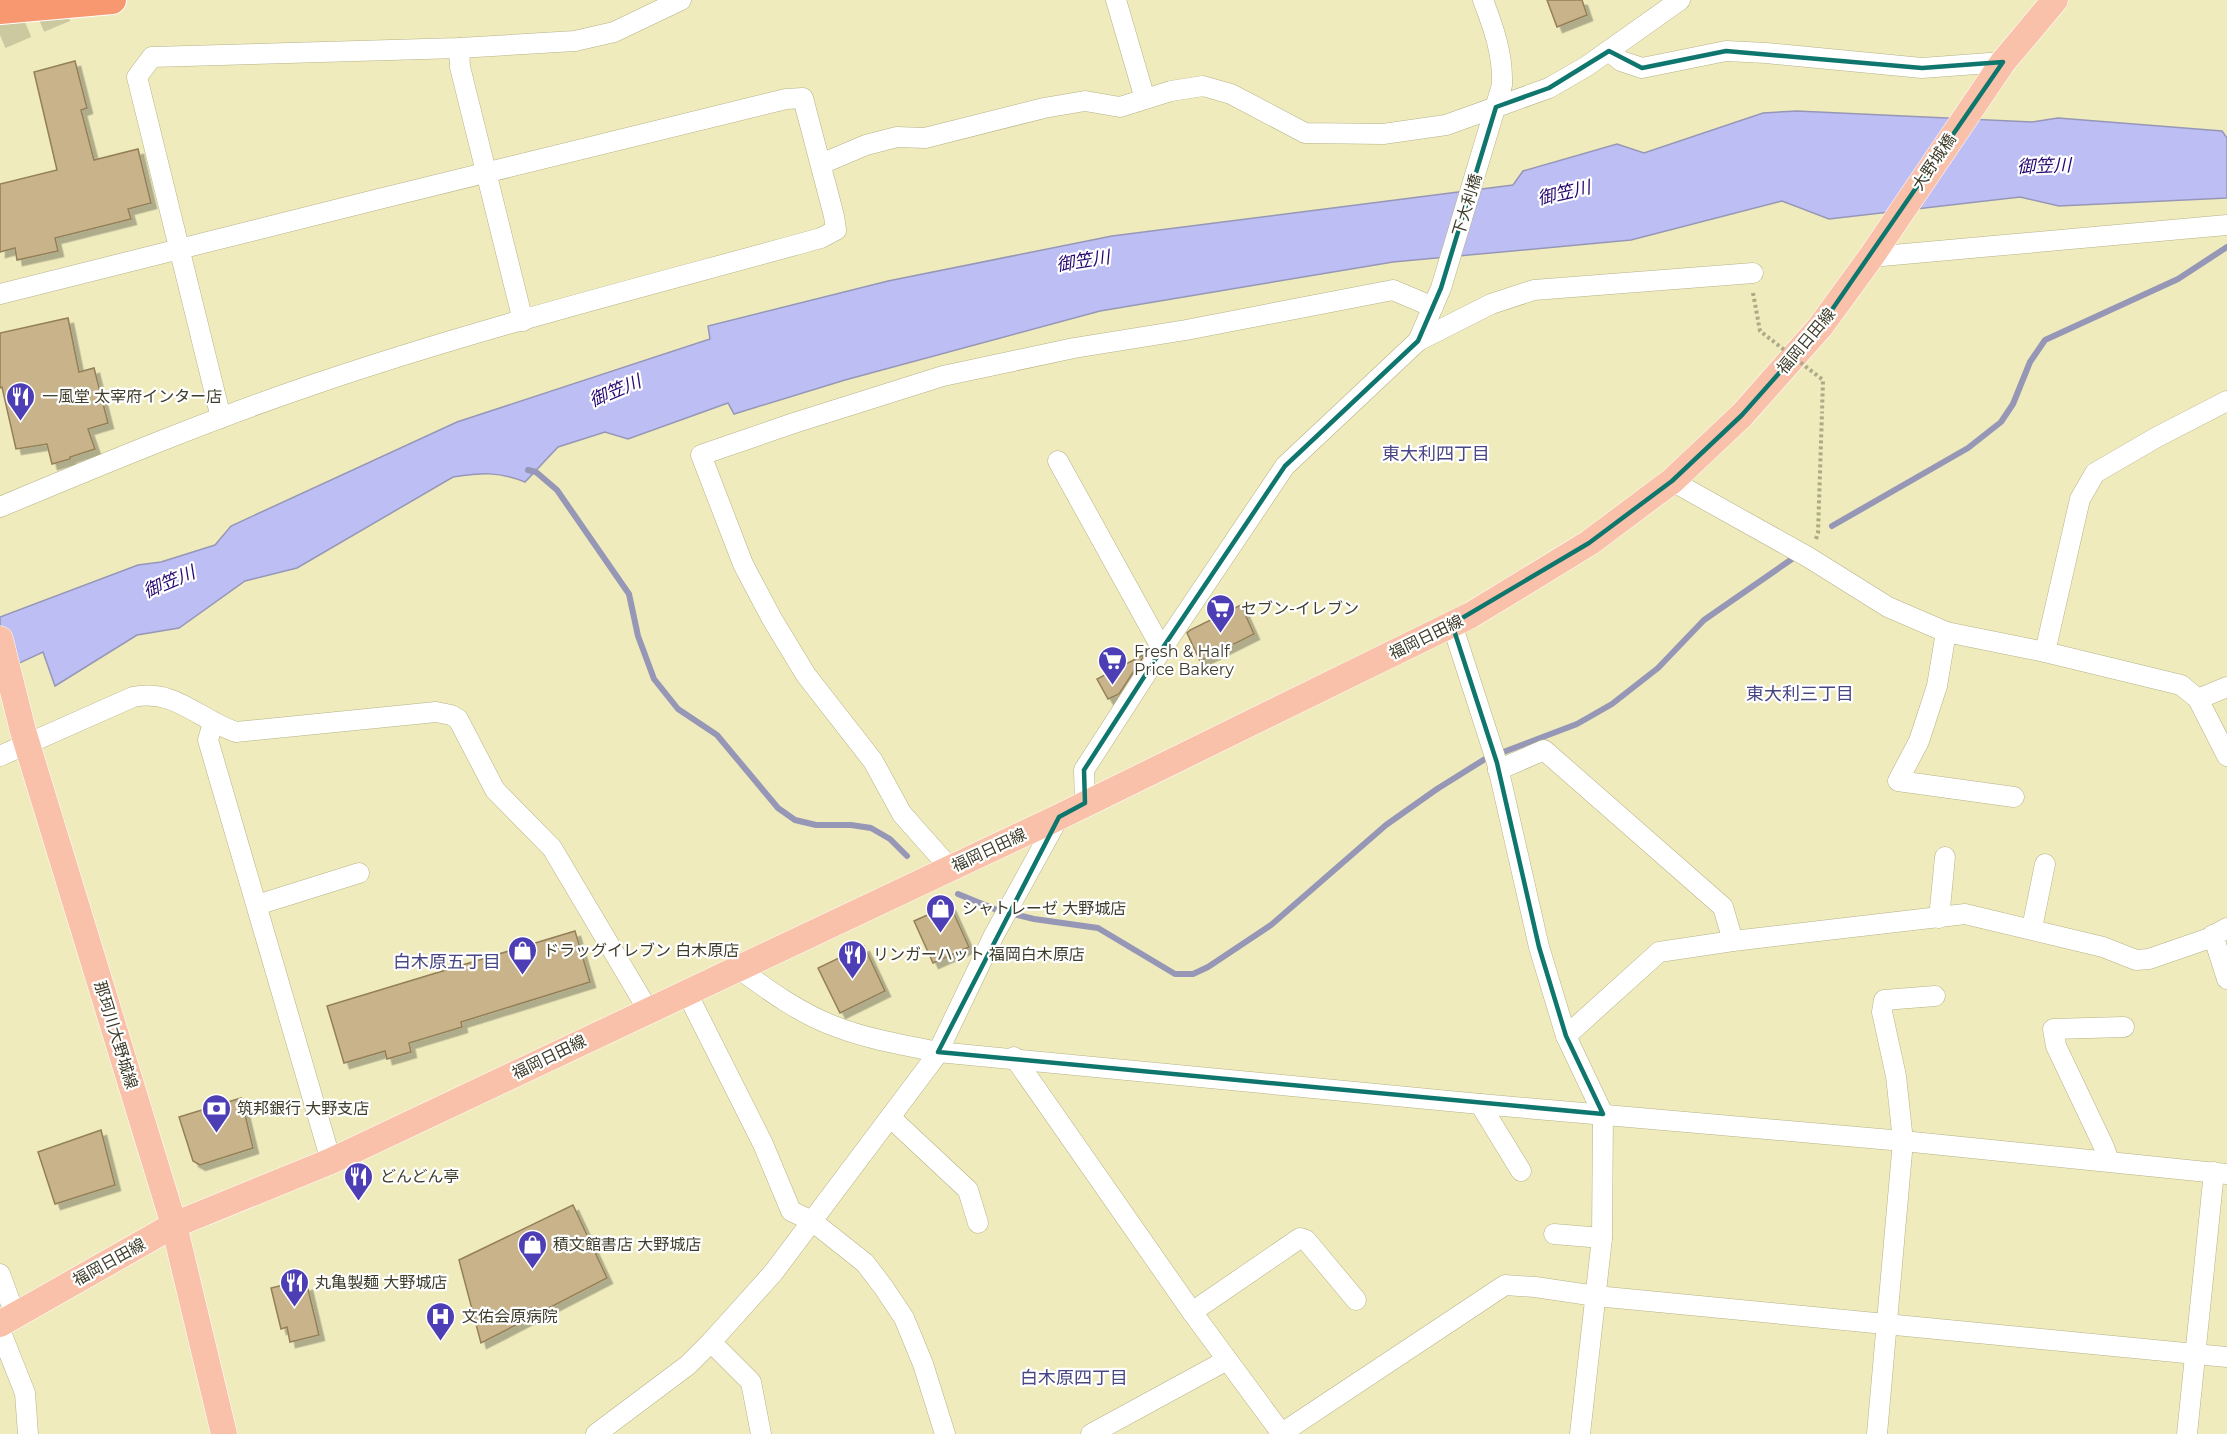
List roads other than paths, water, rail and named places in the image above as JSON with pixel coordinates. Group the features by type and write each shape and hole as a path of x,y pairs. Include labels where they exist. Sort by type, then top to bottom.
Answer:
{"highway":[{"path":"0,10 112,0"}],"main road":[{"path":"2002,62 2055,0"},
{"name":"大野城橋","path":"1876,248 2002,62"},
{"name":"福岡日田線","path":"5,1323 174,1225 331,1161 1059,817 1471,615 1589,543 1672,481 1742,415 1805,345 1876,248"},
{"name":"那珂川大野城線","path":"0,639 25,738 174,1225 224,1434"}],"street":[{"path":"221,418 137,76 152,57 459,48 575,41 614,32 681,0"},
{"path":"1116,0 1145,99"},
{"name":"下大利橋","path":"1418,341 1441,288 1502,85 1503,64 1499,44 1484,0"},
{"path":"820,164 866,145 897,137 925,138 1044,108 1085,101 1120,107 1171,91 1203,86 1231,94 1305,134 1383,134 1435,127 1494,114 1549,88 1609,51 1680,0"},
{"path":"459,48 460,67 523,321"},
{"path":"1609,51 1621,62 1642,68 1726,51 1922,68 2002,62"},
{"path":"0,294 786,99 803,98 836,230 820,238 424,349 312,385 221,418 0,507"},
{"path":"1876,248 2227,225"},
{"path":"1085,803 1084,770 1285,466 1418,341 1491,304 1534,290 1753,273"},
{"path":"950,868 902,814 873,761 806,675 772,619 743,564 701,455 943,376 1074,348 1186,330 1393,290 1433,307"},
{"path":"2045,652 2080,499 2095,473 2157,436 2227,401"},
{"path":"1058,461 1157,640 1164,646"},
{"path":"1672,481 1808,557 1888,607 1946,632 2045,652 2181,685 2198,699 2226,750"},
{"path":"1452,624 1496,761 1539,947 1566,1036 1603,1114 1602,1238 1580,1434"},
{"path":"1946,632 1937,686 1919,741 1898,781 2014,797"},
{"path":"2198,699 2227,687"},
{"path":"0,756 25,738 133,697 147,694 169,698 213,723 236,732 436,712 451,715 458,719 495,790 552,848 648,1010"},
{"path":"213,723 208,740 331,1161"},
{"path":"1496,761 1544,750 1724,907 1733,941"},
{"path":"599,1433 688,1365 711,1342 773,1273 890,1117 938,1052 1007,913 1059,817"},
{"path":"1939,918 1945,857"},
{"path":"2032,928 2045,864"},
{"path":"257,904 359,873"},
{"path":"1566,1036 1659,952 1965,914 2032,928 2103,947 2136,960 2149,959 2220,932 2227,979"},
{"path":"738,968 786,1002 832,1026 877,1040 938,1052 1479,1104 1903,1141 2220,1173 2187,1434"},
{"path":"687,993 763,1144 791,1211 812,1221 865,1263 904,1318 923,1364 945,1434"},
{"path":"1876,1434 1903,1141 1896,1076 1882,1012 1884,1000 1935,996"},
{"path":"2109,1161 2056,1046 2053,1029 2124,1027"},
{"path":"1014,1058 1192,1312 1282,1434 1505,1286 1535,1287 1596,1296 2227,1357"},
{"path":"1479,1104 1521,1171"},
{"path":"890,1117 968,1190 978,1223"},
{"path":"1554,1234 1602,1238"},
{"path":"1192,1312 1299,1238 1306,1240 1356,1300"},
{"path":"0,1274 5,1323 25,1393 28,1434"},
{"path":"711,1342 751,1382 761,1434"},
{"path":"1091,1434 1227,1359"}],"water":[{"name":"御笠川","path":"1797,111 2032,122 2058,118 2222,131 2227,138 2227,198 2059,206 2020,197 1829,219 1782,201 1631,240 1393,262 1100,311 845,380 734,414 728,403 628,439 605,432 558,447 525,482 489,474 453,477 297,568 245,581 179,628 137,635 55,686 43,652 0,672 0,617 138,565 161,562 215,545 231,526 457,422 710,339 708,326 888,281 1112,236 1513,185 1523,171 1617,144 1644,153 1763,113"}],"waterway":[{"path":"1832,526 1968,448 2001,422 2013,404 2030,362 2045,340 2178,279 2227,247"},
{"path":"528,470 536,472 557,490 629,594 638,636 654,679 678,709 717,735 778,808 795,820 816,825 851,825 871,828 890,839 907,856"},
{"path":"958,894 997,910 1034,919 1098,928 1175,974 1193,974 1208,967 1271,925 1386,825 1437,789 1485,759 1577,724 1612,704 1658,668 1704,620 1792,559"}],"tunnel":[{"path":"0,35 67,7"}],"place":[{"name":"一風堂 太宰府インター店","path":"21,422"},
{"name":"セブン-イレブン","path":"1220,634"},
{"name":"Fresh & Half Price Bakery","path":"1113,686"},
{"name":"シャトレーゼ 大野城店","path":"941,934"},
{"name":"ドラッグイレブン 白木原店","path":"522,976"},
{"name":"リンガーハット 福岡白木原店","path":"852,980"},
{"name":"筑邦銀行 大野支店","path":"216,1134"},
{"name":"どんどん亭","path":"359,1202"},
{"name":"積文館書店 大野城店","path":"532,1270"},
{"name":"丸亀製麺 大野城店","path":"294,1308"},
{"name":"文佑会原病院","path":"441,1342"}],"district":[{"name":"東大利四丁目","path":"1436,454"},
{"name":"東大利三丁目","path":"1800,694"},
{"name":"白木原五丁目","path":"447,962"},
{"name":"白木原四丁目","path":"1074,1378"}]}
